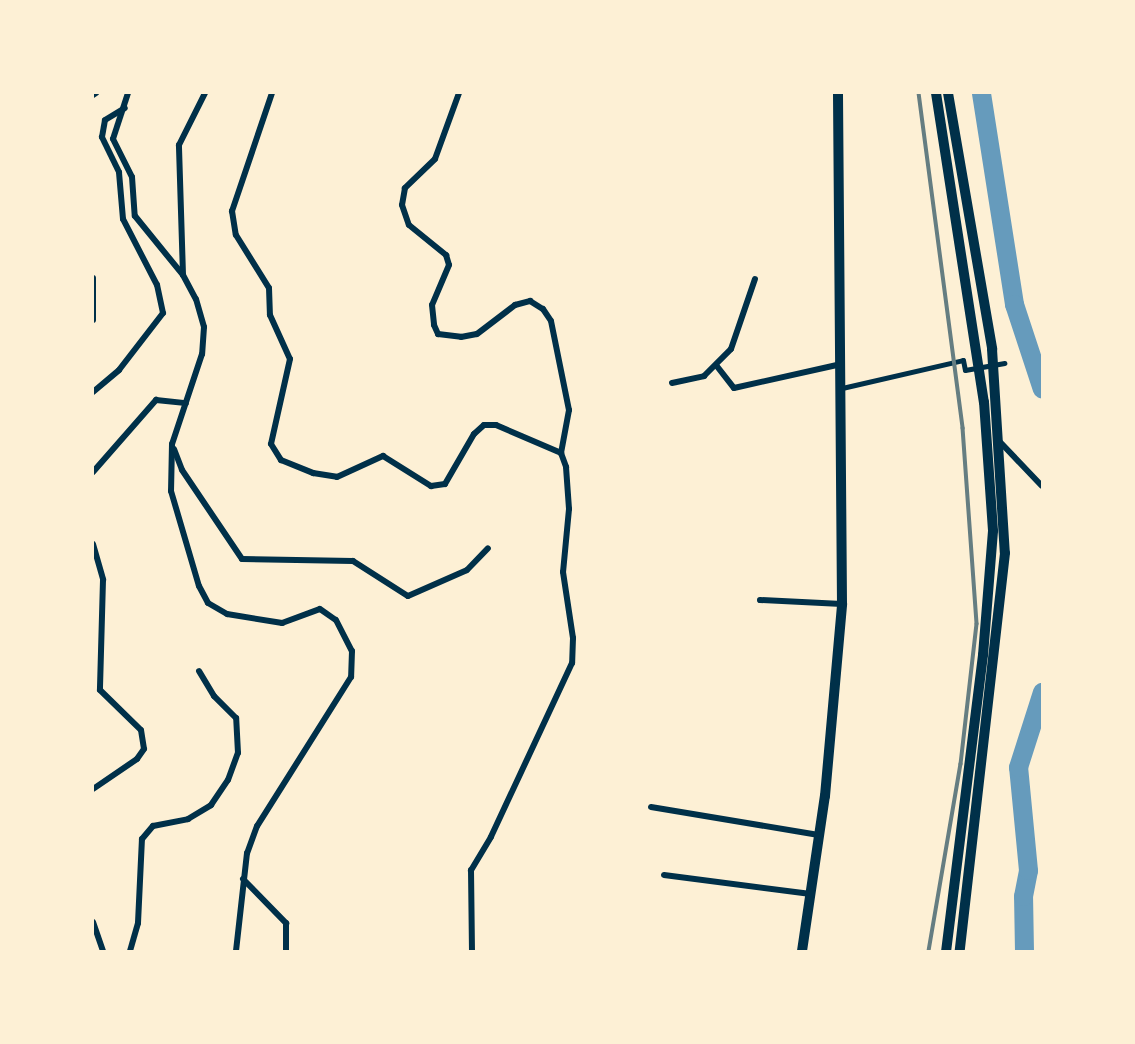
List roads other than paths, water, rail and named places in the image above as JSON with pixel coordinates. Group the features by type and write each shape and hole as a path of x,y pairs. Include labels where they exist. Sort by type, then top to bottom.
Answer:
{"main road":[{"path":"802,951 818,835 842,604 838,93"},
{"path":"936,93 982,389 993,531 983,654 946,951"},
{"path":"948,93 992,349 1001,443 1005,553 960,951"}],"street":[{"path":"128,93 113,139 132,177 135,216 183,275 197,299 204,327 202,354 172,444 171,491 208,603 227,614 249,614 282,622 320,609 336,620 352,651 351,677 257,826 243,879 236,951"},
{"path":"183,275 179,145 205,93"},
{"path":"272,93 232,211 236,235 269,288 271,315 290,359 271,444 281,460 313,473 337,477 383,456 431,486 445,484 474,434 484,425 496,425 561,453"},
{"path":"459,93 435,159 405,188 402,205 409,225 446,255 449,265 432,305 433,325 438,334 461,337 477,334 515,305 530,301 543,309 551,321 569,410 561,453 569,509 563,572 573,638 572,663 491,838 471,870 472,951"},
{"path":"93,392 119,370 163,313 157,285 123,219 119,172 102,137 105,120 125,108"},
{"path":"93,278 93,320"},
{"path":"673,383 704,376 716,365 742,326 755,279"},
{"path":"842,388 963,360 965,370 1004,363"},
{"path":"716,365 734,388 841,364"},
{"path":"93,472 156,400 186,403"},
{"path":"1001,443 1042,486"},
{"path":"172,444 182,470 242,559 353,561 408,596 467,570 488,548"},
{"path":"93,544 103,580 100,690 141,730 144,749 137,759 93,789"},
{"path":"760,600 842,604"},
{"path":"130,951 138,923 142,839 153,826 188,819 211,805 228,780 237,753 240,739 236,718 214,696 199,671"},
{"path":"651,807 818,835"},
{"path":"664,875 811,894"},
{"path":"243,879 286,923 286,951"},
{"path":"93,922 103,951"}],"waterway":[{"path":"981,93 1014,304 1042,389"},
{"path":"1024,951 1023,896 1028,870 1018,767 1042,692"}],"railway":[{"path":"919,93 963,428 977,624 961,764 929,951"}]}
